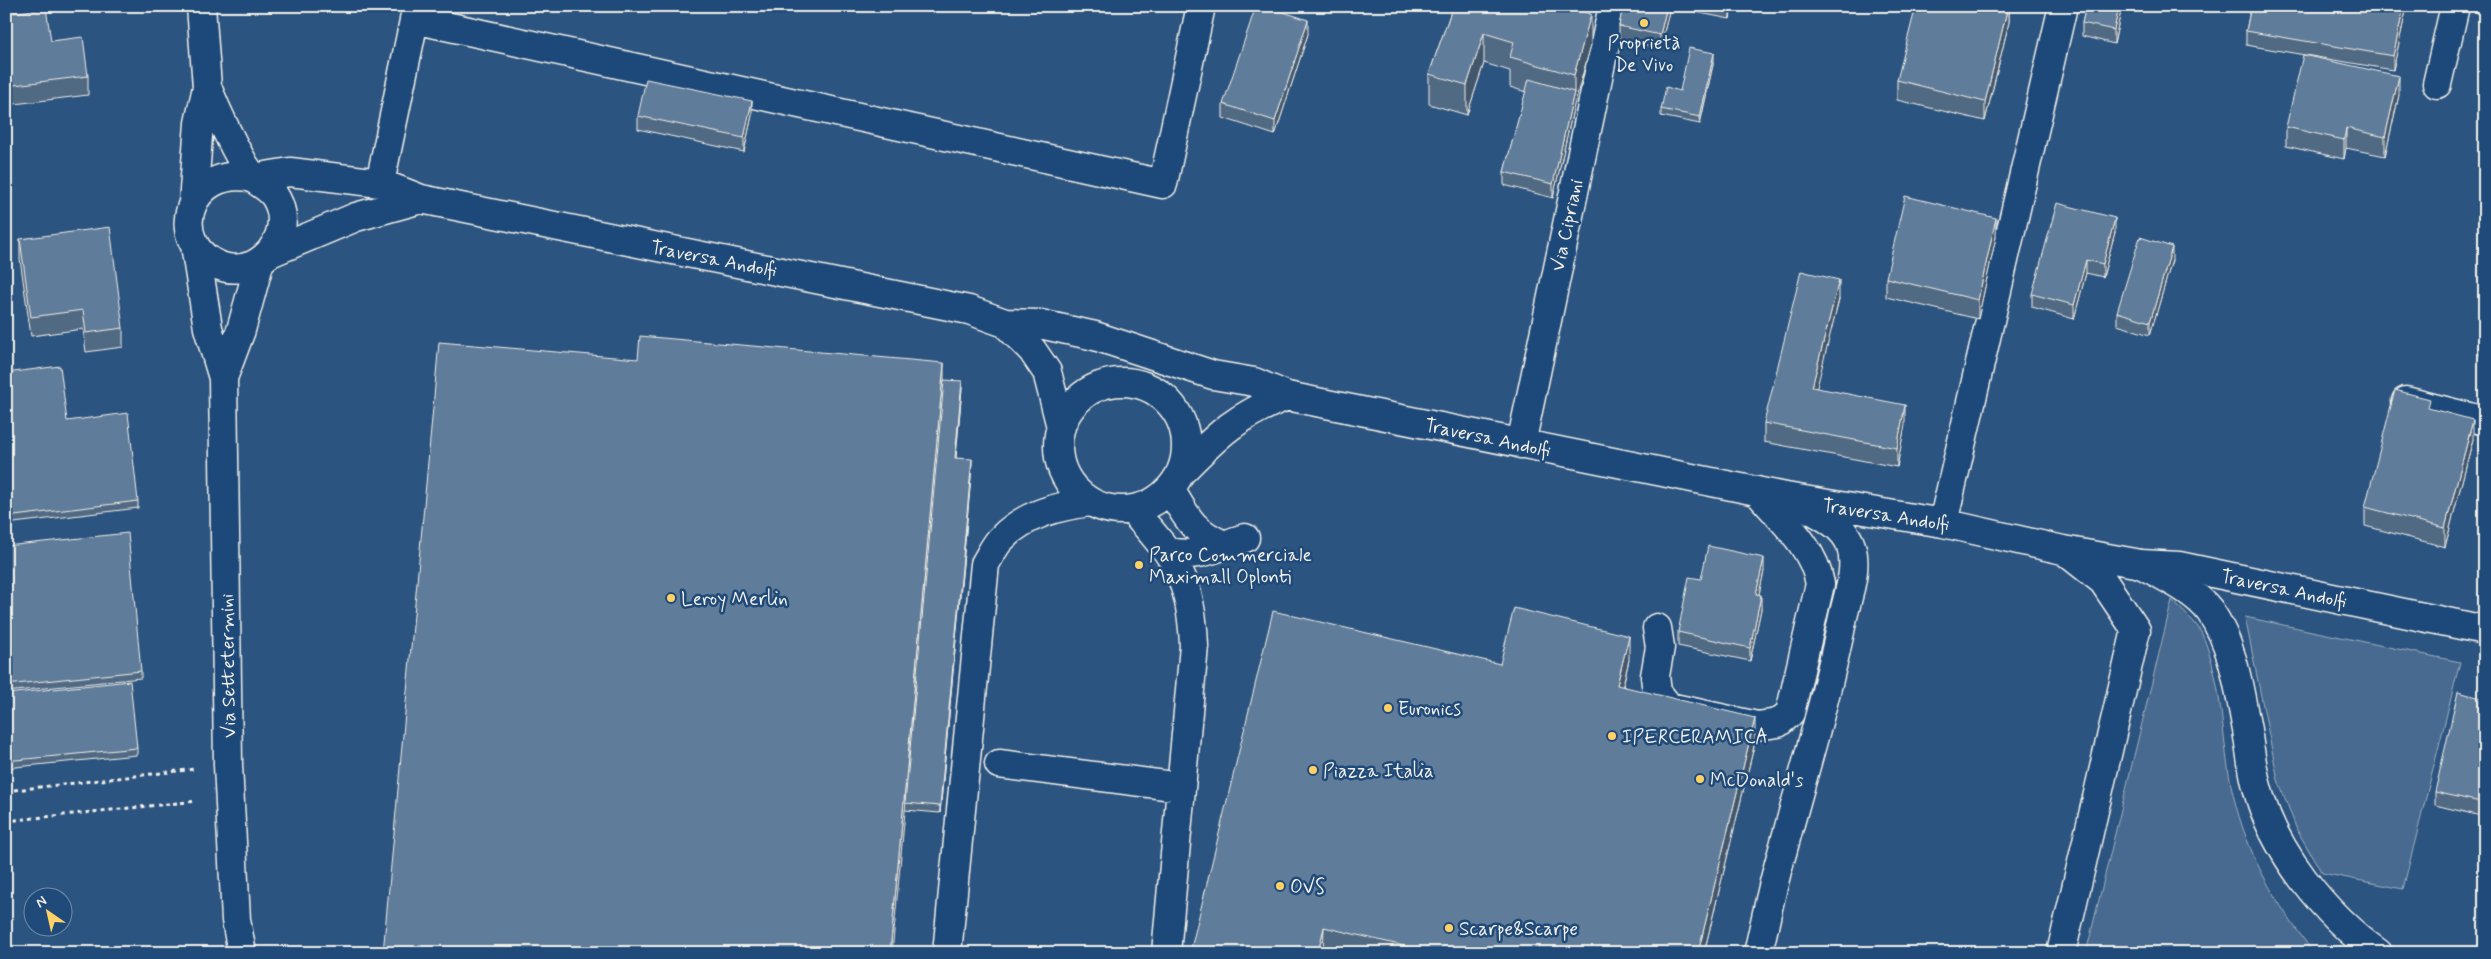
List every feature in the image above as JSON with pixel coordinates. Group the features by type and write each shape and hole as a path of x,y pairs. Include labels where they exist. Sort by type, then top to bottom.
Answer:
{"main road":[{"path":"193,203 201,190 211,182 225,176 239,175 253,178 265,185 274,194 282,218 277,242 265,257 237,269 224,267 212,262 195,245 190,232 189,217 193,203 198,132 206,87 201,6"},
{"path":"380,183 416,13 1163,184 1201,6"},
{"name":"Via Cipriani","path":"1521,444 1613,6"},
{"path":"1943,522 2063,6"},
{"path":"2437,84 2455,6"},
{"path":"206,87 233,145 253,178"},
{"name":"Traversa Andolfi","path":"253,178 290,172 380,183 421,199 969,310 1005,322 1040,324 1095,336 1213,375 1254,382 1288,396 1757,492 1943,522 2063,550 2141,564 2179,566 2485,630"},
{"name":"Traversa Andolfi","path":"265,257 356,217 421,199"},
{"name":"Via Settetermini","path":"195,245 208,328 223,378 228,765 236,920 245,949"},
{"name":"Via Settetermini","path":"223,378 265,257"},
{"name":"Traversa Andolfi","path":"1005,322 1032,350 1047,372 1061,427"},
{"path":"1095,336 1148,387 1166,398 1184,425 1187,440 1186,456 1176,480 1192,525 1204,537 1234,542 1207,553 1190,556 1168,552"},
{"name":"Traversa Andolfi","path":"1148,387 1213,375"},
{"path":"1148,387 1114,382 1087,392 1067,413 1061,427 1058,448 1062,470 1073,488 1090,502 1110,510 1132,510 1153,503 1233,422 1257,408 1288,396"},
{"path":"2406,401 2485,421"},
{"path":"1658,628 1660,647 1655,676 1657,692 1669,707 1757,726 1778,723 1790,713 1820,584 1818,568 1806,548 1757,492"},
{"path":"1758,953 1781,854 1809,759 1834,662 1854,562 1851,545 1834,524 1820,514 1786,497"},
{"path":"947,953 985,564 1002,538 1033,516 1063,506 1090,502"},
{"path":"1132,510 1168,552 1185,589 1193,617 1194,646 1166,953"},
{"path":"2061,953 2136,630 2103,581 2063,550"},
{"path":"2141,564 2191,593 2209,610 2224,638 2235,667 2257,788 2288,859 2330,911 2363,942 2378,953"},
{"path":"999,764 1181,787"}],"path":[{"path":"6,791 228,765"},
{"path":"6,822 144,805 230,798"}],"shaded area":[{"path":"2172,600 2200,630 2209,653 2218,693 2233,794 2246,838 2275,897 2314,953 2086,953"},
{"path":"2245,617 2460,662 2403,889 2322,873 2297,830 2278,780"}],"building":[{"path":"1256,6 1265,6 1308,20 1275,121 1223,104"},
{"path":"1453,6 1562,6 1591,14 1574,75 1510,57 1514,42 1484,33 1467,85 1429,74"},
{"name":"Proprietà De Vivo","path":"1623,6 1667,6 1660,35 1619,26"},
{"path":"1916,6 1939,6 1950,9 1951,6 2008,6 1985,102 1897,80"},
{"path":"2086,6 2119,6 2114,30 2082,23"},
{"path":"2251,6 2404,6 2393,56 2246,31"},
{"path":"46,8 51,41 83,37 88,76 6,86 6,14"},
{"path":"1689,48 1714,53 1700,117 1661,109 1666,87 1680,91"},
{"path":"2303,55 2399,76 2385,137 2346,128 2344,140 2286,127"},
{"path":"646,79 752,101 744,138 638,116"},
{"path":"1529,79 1574,92 1553,184 1504,172"},
{"path":"1905,196 1996,218 1978,300 1886,278"},
{"path":"2057,203 2115,218 2103,264 2086,260 2074,305 2032,294"},
{"path":"110,227 123,328 86,333 83,310 31,317 20,239"},
{"path":"2140,237 2172,247 2150,322 2117,312"},
{"path":"1801,271 1839,280 1812,387 1905,405 1897,448 1764,423"},
{"path":"2485,324 2485,349 2479,348"},
{"name":"Leroy Merlin","path":"640,336 944,363 890,953 383,953 439,342 638,359"},
{"path":"60,366 67,421 128,413 138,501 6,517 6,373"},
{"path":"944,380 962,381 955,458 972,459 940,806 905,803"},
{"path":"2395,390 2430,399 2428,408 2473,420 2445,528 2365,507"},
{"path":"128,533 141,671 6,685 6,546"},
{"path":"1708,546 1764,558 1756,594 1761,595 1750,648 1678,632 1689,577 1701,579"},
{"name":"Parco Commerciale Maximall Oplonti","path":"1514,608 1629,636 1617,685 1755,718 1698,953 1433,953 1324,927 1318,953 1190,953 1273,611 1500,664"},
{"path":"130,681 137,748 6,761 6,694"},
{"path":"2458,692 2485,699 2485,803 2435,792"}],"place":[{"name":"Proprietà De Vivo","path":"1644,23"},
{"name":"Parco Commerciale Maximall Oplonti","path":"1139,565"},
{"name":"Leroy Merlin","path":"671,598"},
{"name":"Euronics","path":"1388,708"},
{"name":"IPERCERAMICA","path":"1612,736"},
{"name":"Piazza Italia","path":"1313,770"},
{"name":"McDonald's","path":"1700,779"},
{"name":"OVS","path":"1280,886"},
{"name":"Scarpe&Scarpe","path":"1449,928"}]}
